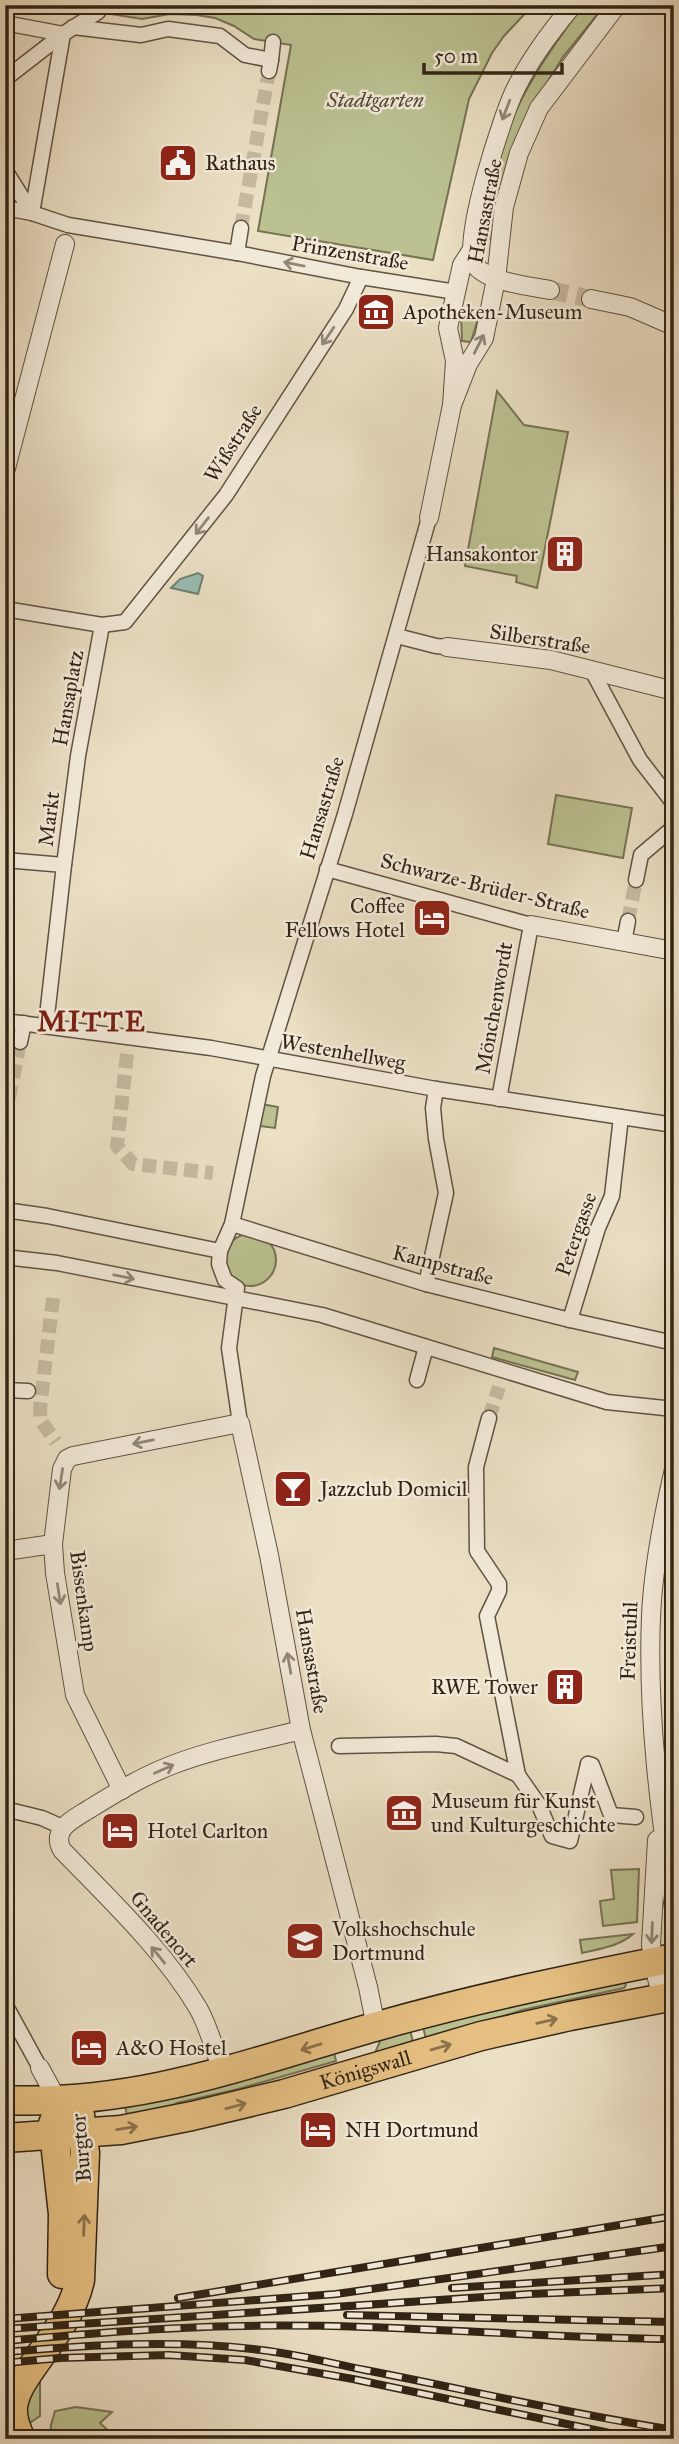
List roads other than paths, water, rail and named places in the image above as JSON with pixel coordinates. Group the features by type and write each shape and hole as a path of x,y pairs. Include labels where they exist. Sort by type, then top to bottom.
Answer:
{"main road":[{"name":"Königswall","path":"5,2100 65,2101 116,2096 170,2086 509,1992 667,1960"},
{"name":"Königswall","path":"5,2138 121,2130 221,2110 481,2036 668,1997"},
{"path":"354,2072 376,2027"},
{"name":"Burgtor","path":"5,2377 51,2314 62,2280 63,2226 53,2124 65,2101 76,2104 84,2134 84,2214 80,2280 66,2318 17,2391 13,2416 21,2439"}],"street":[{"name":"Hansastraße","path":"496,279 479,270 471,259 487,173 505,111 522,76 573,5"},
{"name":"Hansastraße","path":"452,405 468,364 484,338 496,279 505,207 519,153 539,108 565,70 617,5"},
{"path":"5,79 68,31 98,12"},
{"path":"5,23 68,31 141,35 169,29 220,36 245,55 270,65 274,42"},
{"path":"32,213 68,31"},
{"path":"5,170 32,213"},
{"name":"Prinzenstraße","path":"5,208 32,213 68,225 456,292"},
{"path":"237,253 241,228"},
{"path":"5,472 65,244"},
{"name":"Hansastraße","path":"232,1224 267,1059 397,636 429,518 452,405 455,361 448,328 462,265 471,251"},
{"name":"Wißstraße","path":"102,625 125,622 226,495 346,309 361,277"},
{"path":"496,279 550,290"},
{"path":"591,299 630,307 674,326"},
{"path":"5,609 102,625"},
{"name":"Hansaplatz","path":"76,778 102,625"},
{"name":"Silberstraße","path":"397,636 436,646 551,660 674,691"},
{"path":"592,670 640,760 674,804"},
{"name":"Markt","path":"46,1025 76,778"},
{"path":"636,880 640,855 674,827"},
{"name":"Markt","path":"5,860 64,865"},
{"name":"Schwarze-Brüder-Straße","path":"327,869 531,925 674,951"},
{"path":"624,942 628,921"},
{"name":"Mönchenwordt","path":"499,1099 531,925"},
{"name":"Westenhellweg","path":"5,1021 211,1048 436,1089 674,1125"},
{"path":"20,1042 24,1023"},
{"path":"426,1283 446,1193 434,1119 436,1089"},
{"name":"Petergasse","path":"570,1320 598,1228 612,1196 621,1118"},
{"path":"5,1210 220,1251"},
{"path":"232,1224 220,1251 220,1269 225,1280 237,1288 236,1299"},
{"name":"Kampstraße","path":"232,1224 426,1283 570,1320 674,1343"},
{"path":"5,1257 57,1263 323,1315 607,1402 674,1409"},
{"name":"Hansastraße","path":"236,1299 229,1348 240,1423 269,1555 301,1730 376,2027"},
{"path":"417,1380 426,1347"},
{"path":"5,1390 28,1391"},
{"path":"489,1418 476,1467 477,1551 499,1584 499,1591 487,1616 518,1774 539,1805 552,1836 570,1841 589,1764 592,1765 611,1815 636,1817"},
{"name":"Bissenkamp","path":"122,1790 75,1695 55,1573 53,1544 64,1463 67,1459 240,1423"},
{"name":"Freistuhl","path":"674,1469 663,1518 651,1614 650,1700 660,1816 674,1909"},
{"path":"5,1551 53,1544"},
{"path":"5,1809 41,1818 62,1827 122,1790 169,1766 197,1756 301,1730"},
{"path":"339,1746 456,1746 518,1774"},
{"name":"Freistuhl","path":"660,1816 655,1857 651,1944 667,1960 668,1997"},
{"name":"Gnadenort","path":"62,1827 58,1841 62,1850 132,1924 199,2010 223,2073"},
{"path":"5,2004 40,2068 65,2101"}],"water":[{"path":"198,573 203,576 198,594 171,588 180,579"}],"tunnel":[{"path":"241,228 269,71"},
{"path":"550,290 591,299"},
{"path":"628,921 636,880"},
{"path":"5,1119 20,1042"},
{"path":"127,1054 117,1146 133,1164 213,1173"},
{"path":"53,1298 40,1409 41,1421 56,1442"},
{"path":"489,1418 499,1387"}],"railway":[{"path":"178,2298 674,2216"},
{"path":"5,2319 336,2294 674,2246"},
{"path":"452,2288 674,2274"},
{"path":"5,2329 529,2294 674,2288"},
{"path":"347,2315 674,2322"},
{"path":"5,2341 154,2329 298,2326 674,2339"},
{"path":"5,2352 101,2345 165,2344 261,2350 674,2430"},
{"path":"5,2363 60,2358 169,2355 245,2360 353,2379 638,2439"}],"place":[{"name":"Rathaus","path":"178,163"},
{"name":"Apotheken-Museum","path":"376,312"},
{"name":"Hansakontor","path":"565,554"},
{"name":"Coffee Fellows Hotel","path":"432,918"},
{"name":"Jazzclub Domicil","path":"293,1489"},
{"name":"RWE Tower","path":"565,1687"},
{"name":"Museum für Kunst und Kulturgeschichte","path":"404,1813"},
{"name":"Hotel Carlton","path":"120,1831"},
{"name":"Volkshochschule Dortmund","path":"305,1941"},
{"name":"A&O Hostel","path":"89,2048"},
{"name":"NH Dortmund","path":"318,2130"}],"district":[{"name":"MITTE","path":"92,1021"}],"park label":[{"name":"Stadtgarten","path":"375,100"}]}
